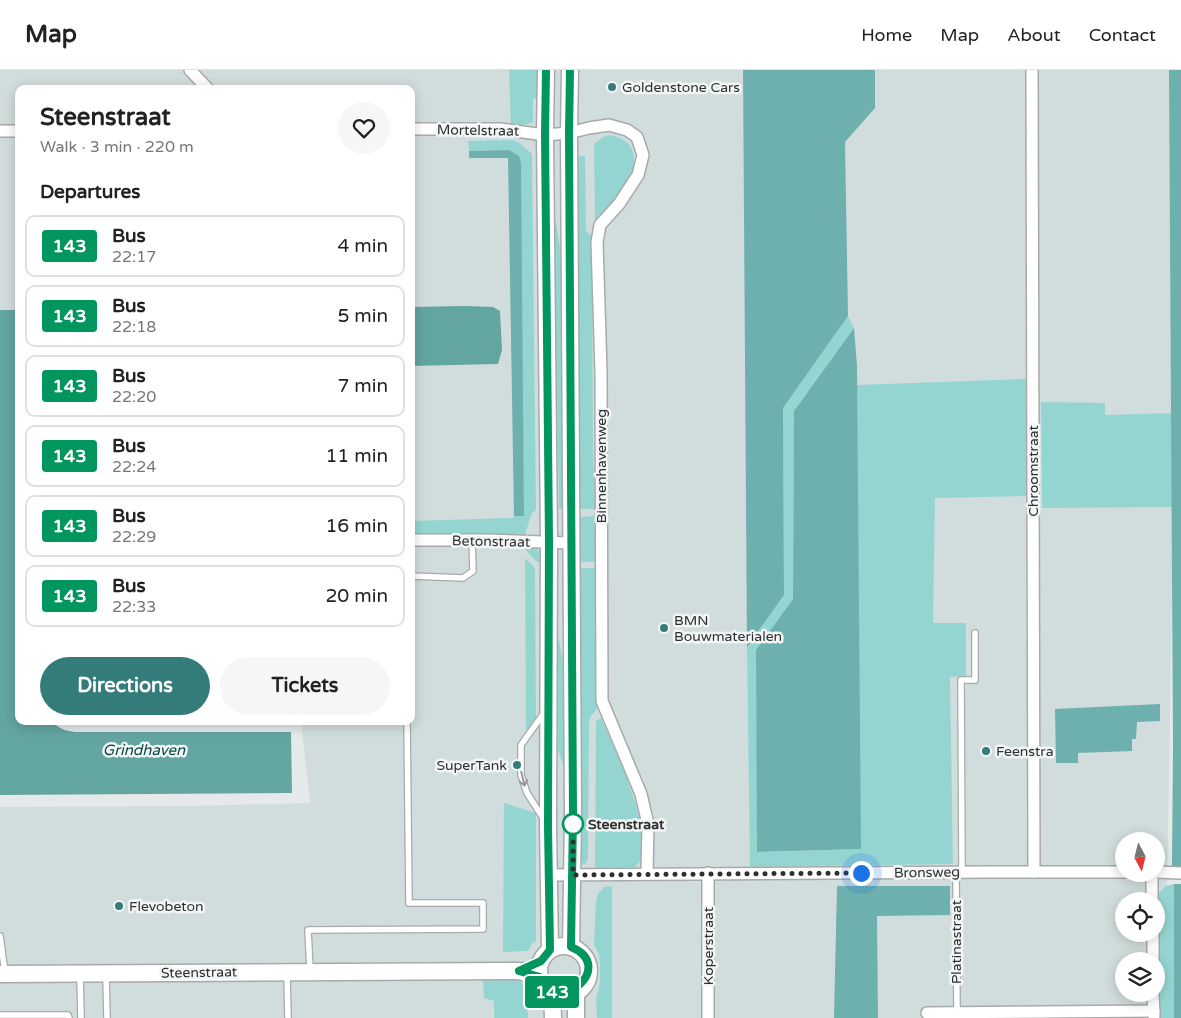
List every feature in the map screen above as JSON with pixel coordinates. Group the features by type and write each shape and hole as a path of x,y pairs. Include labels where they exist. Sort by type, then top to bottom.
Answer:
{"main road":[{"path":"544,962 562,946 577,950 585,957 588,970 587,979 583,987 576,993 568,995 560,996 552,993 545,986 544,962 549,875 546,70"},
{"path":"570,70 570,543 573,875 571,947"},
{"name":"Steenstraat","path":"3,974 519,971 544,962"},
{"path":"552,993 553,1018"},
{"path":"576,993 576,1018"}],"street":[{"path":"190,70 204,85"},
{"name":"Chroomstraat","path":"1032,70 1034,872"},
{"name":"Binnenhavenweg","path":"545,135 569,134 609,125 627,130 637,138 643,155 638,175 620,204 600,226 597,242 601,371 602,701 641,794 648,824 647,874"},
{"name":"Mortelstraat","path":"415,129 500,130 545,135"},
{"path":"0,131 15,131"},
{"name":"Betonstraat","path":"415,540 570,543"},
{"name":"Bronsweg","path":"549,875 1115,872"},
{"path":"1165,872 1181,872"},
{"name":"Koperstraat","path":"708,873 708,1018"},
{"path":"927,1013 1154,1014"}],"lane":[{"path":"415,576 463,578 473,571 472,540"},
{"name":"Platinastraat","path":"957,1013 960,680 975,680 975,633"},
{"path":"548,826 527,793 521,775 521,745 549,705"},
{"path":"310,972 308,930 483,929 483,903 409,903 407,725"},
{"path":"0,936 3,974"},
{"path":"287,971 288,1018"},
{"path":"80,973 81,1018"},
{"path":"106,973 107,1018"},
{"path":"0,1015 68,1015 69,1018"}],"shaded area":[{"path":"0,70 1175,70 1177,270 1165,1018 0,1018 0,807 310,803 301,725 415,725 415,366 498,364 415,315 415,85 15,85 15,318 0,319"},
{"path":"509,70 541,70 541,97 533,99 533,122 511,126"},
{"path":"743,70 875,70 875,108 845,142 848,316 783,408 784,595 747,647"},
{"path":"1169,70 1181,70 1181,866 1172,866"},
{"path":"610,135 628,143 633,152 633,172 598,227 595,223 594,144 603,137"},
{"path":"514,140 532,154 536,510 532,513 525,534 415,536 415,521 513,518 514,516 524,516 521,263 509,150 469,151 468,141"},
{"path":"509,150 519,156 521,163 524,516 514,516 508,158 469,158 469,151"},
{"path":"576,156 585,156 586,231 592,236 595,509 579,509"},
{"path":"554,212 565,276 567,509 559,509"},
{"path":"848,316 854,328 794,411 793,599 756,650 758,852 860,849 857,385 1026,379 1026,496 935,498 933,623 966,623 966,676 950,677 953,864 750,867 747,647 784,595 783,408"},
{"path":"854,328 857,366 861,849 757,852 756,650 793,599 794,411"},
{"path":"1041,402 1105,403 1105,415 1172,413 1173,507 1042,508"},
{"path":"595,516 595,562 579,562 579,517"},
{"path":"523,547 530,547 540,552 544,562 537,562"},
{"path":"525,558 535,568 536,718 526,731"},
{"path":"579,568 595,568 597,708 590,718 589,724 588,859 582,865"},
{"path":"558,636 567,684 566,774 558,750"},
{"path":"1160,704 1160,721 1137,722 1136,739 1132,739 1132,751 1078,753 1078,763 1056,763 1055,709"},
{"path":"601,718 633,794 639,817 643,839 642,856 635,867 597,868 595,866 596,721"},
{"path":"504,803 536,813 536,941 532,943 528,951 503,952"},
{"path":"1174,884 1174,1018 1159,1018 1159,1002 1165,1002 1165,952 1158,952 1158,942 1165,942 1165,892 1160,892 1166,886"},
{"path":"1174,884 1181,884 1181,1018 1174,1018"},
{"path":"612,886 612,1018 597,1018 596,999 600,982 600,967 599,954 594,945 596,902 598,894 604,887"},
{"path":"837,886 950,886 950,915 877,916 878,1018 834,1018"},
{"path":"483,979 518,979 527,989 528,1018 494,1018 494,1001 484,998"}],"water":[{"path":"415,307 493,307 500,311 502,350 498,364 415,366"},
{"name":"Grindhaven","path":"0,310 15,310 15,725 56,725 76,732 291,732 292,793 0,795"}],"bus line":[{"name":"143","path":"546,70 550,950 541,961 519,971 540,977 548,990 560,996 576,993 583,987 587,979 588,970 585,957 582,953 571,947 573,815 570,543 570,70"}],"place":[{"name":"Goldenstone Cars","path":"612,87"},
{"name":"BMN Bouwmaterialen","path":"664,628"},
{"name":"Feenstra","path":"986,751"},
{"name":"SuperTank","path":"517,765"},
{"name":"Steenstraat","path":"573,824"},
{"name":"Flevobeton","path":"119,906"}],"route":[{"path":"573,824 573,815 573,875 861,873"}]}
